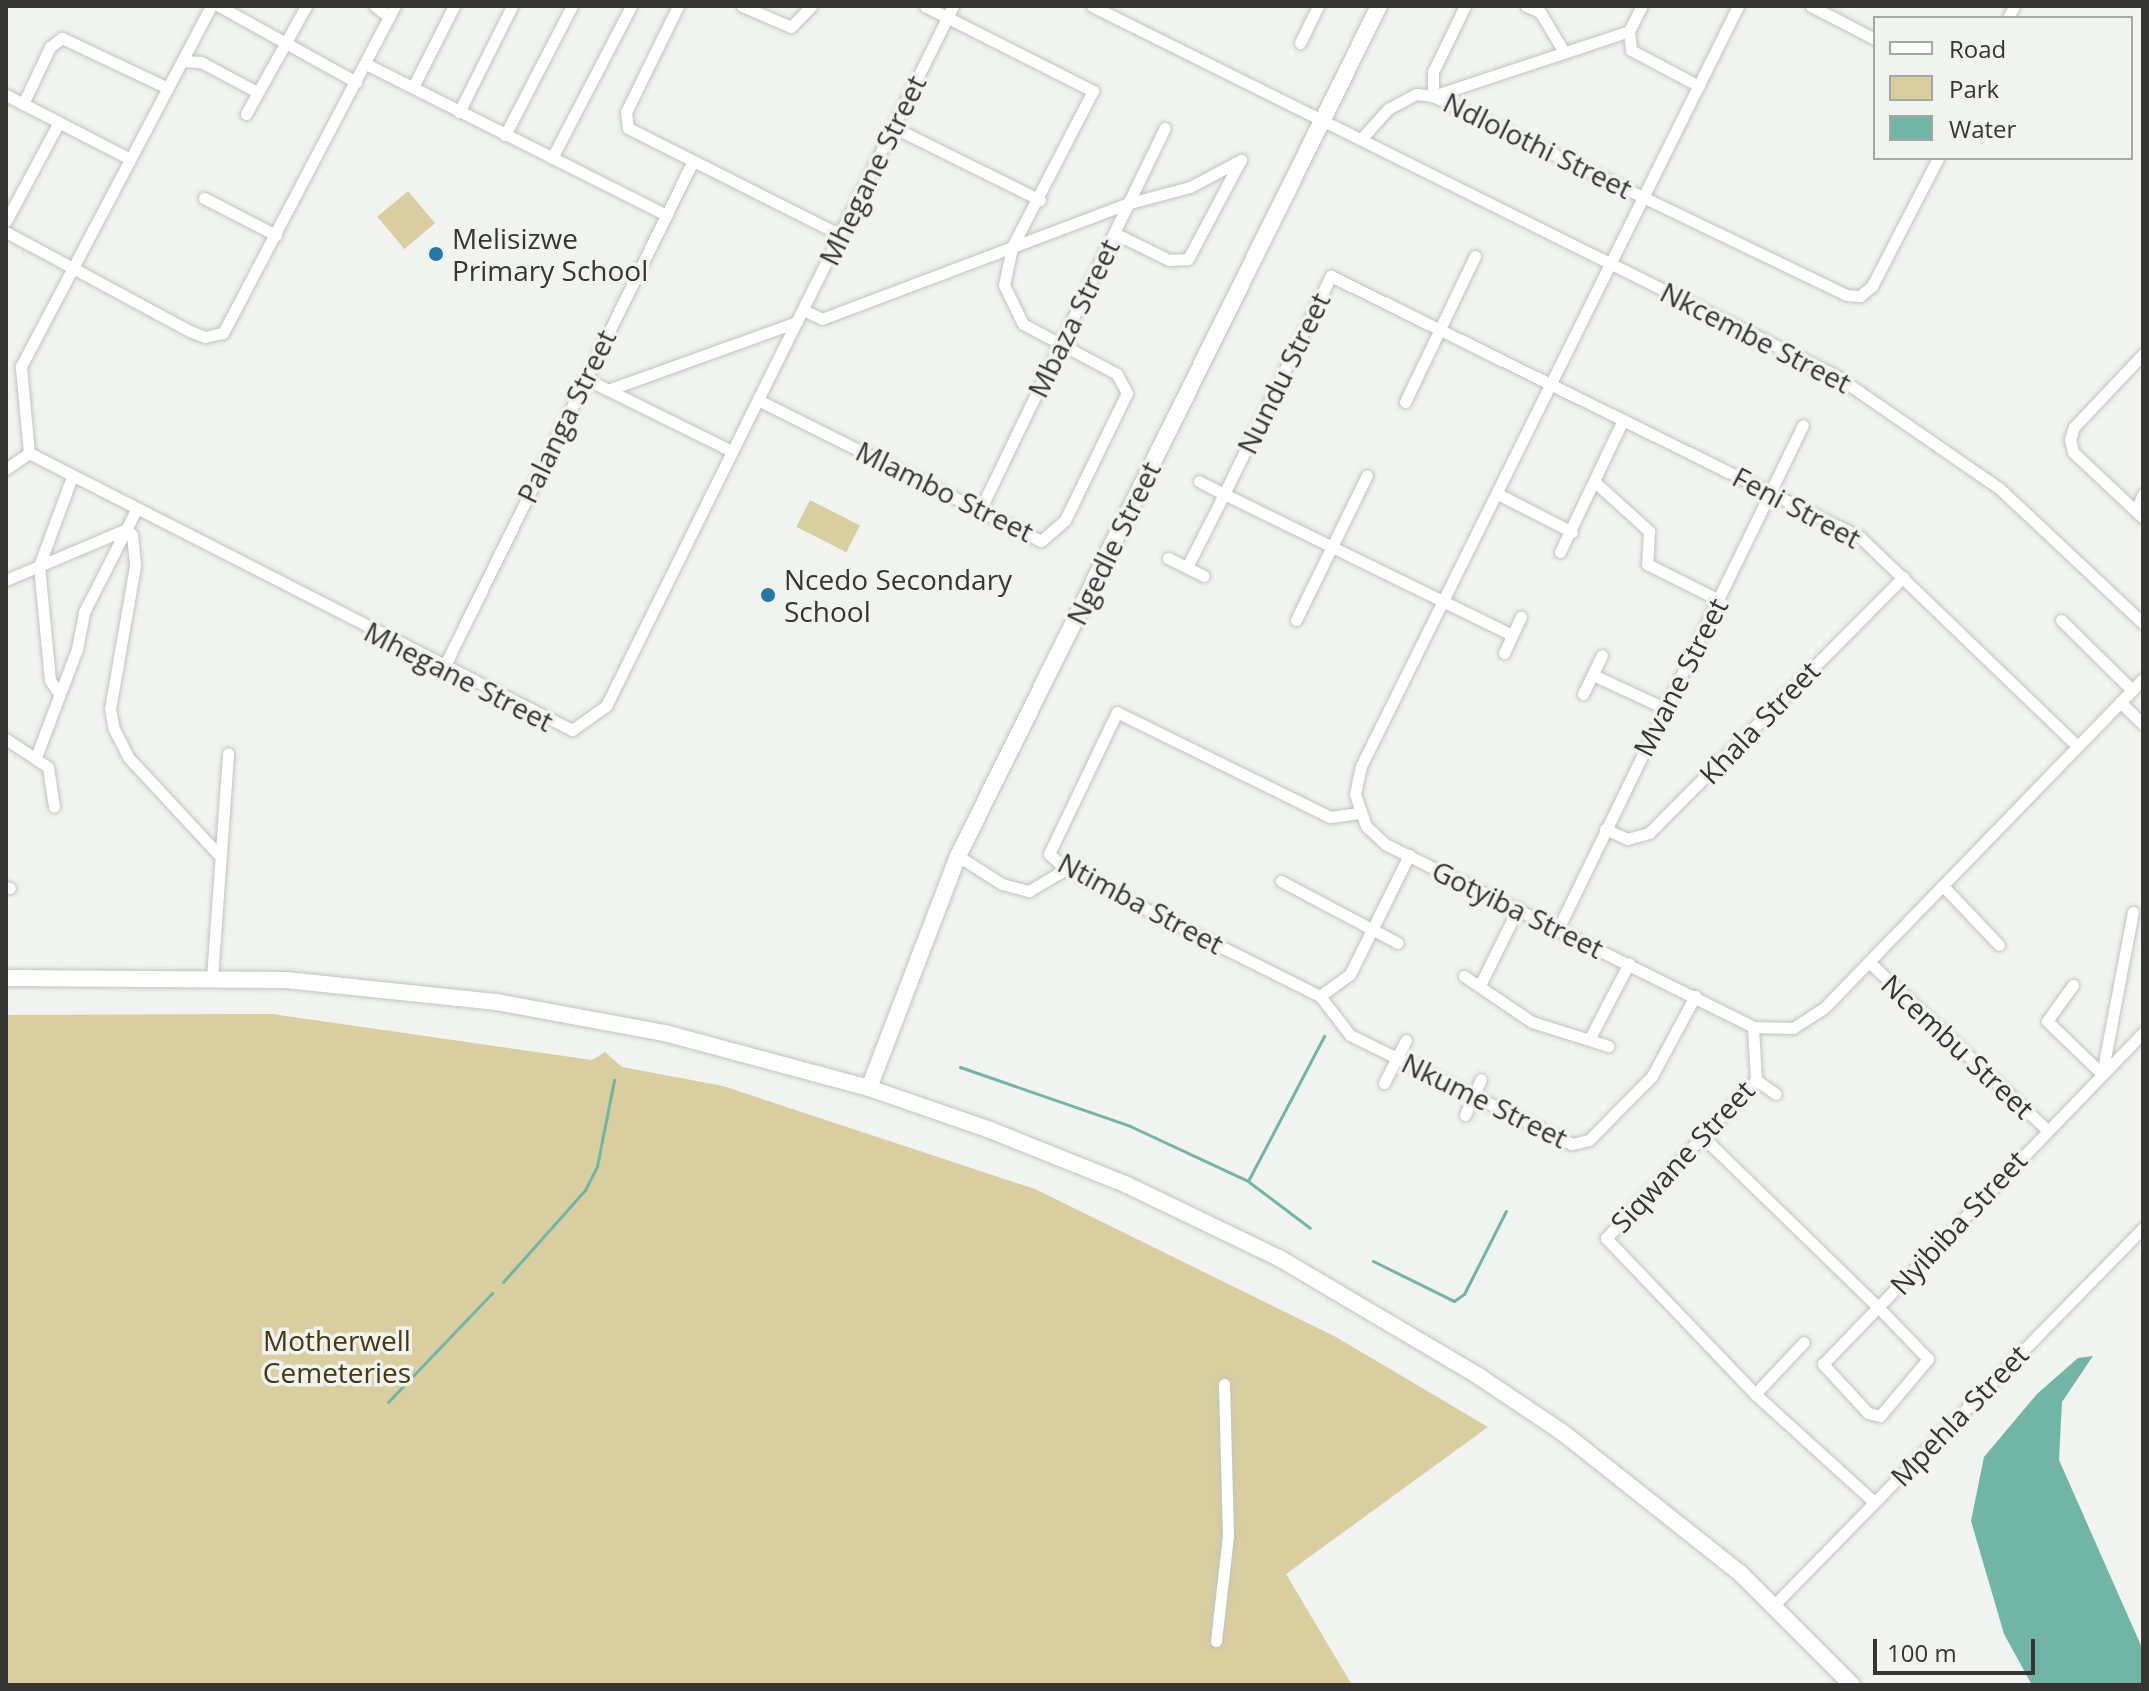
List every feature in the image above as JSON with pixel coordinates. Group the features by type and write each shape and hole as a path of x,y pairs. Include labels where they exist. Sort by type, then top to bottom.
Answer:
{"main road":[{"name":"Ngedle Street","path":"869,1088 958,856 1379,6"},
{"path":"6,978 212,978 392,989 557,1012 665,1033 869,1088 1125,1184 1290,1264 1562,1432 1776,1603 1852,1685"}],"street":[{"path":"6,469 29,453 19,375 211,6"},
{"path":"219,6 356,82"},
{"path":"246,114 306,6"},
{"path":"6,232 192,332 214,337 230,326 392,11 375,6"},
{"path":"413,87 454,6"},
{"path":"459,112 512,6"},
{"path":"505,135 572,6"},
{"path":"552,158 631,6"},
{"path":"678,6 625,118 632,132 841,235"},
{"path":"742,6 791,27 811,6"},
{"path":"925,6 950,12"},
{"name":"Nkcembe Street","path":"1092,6 1814,363 1926,434 2018,504 2143,623"},
{"path":"1300,43 1318,6"},
{"name":"Ndlolothi Street","path":"1465,6 1433,72 1433,96 1853,297 1872,286 1937,160"},
{"path":"1526,6 1540,12 1564,52"},
{"path":"1642,6 1629,31 1631,50 1699,86"},
{"path":"1359,813 1355,794 1361,766 1738,6"},
{"path":"1811,6 1873,38"},
{"name":"Mhegane Street","path":"29,453 135,512 560,728 590,723 606,706 950,12"},
{"name":"Mlambo Street","path":"758,400 981,508 1033,538 1054,535 1127,393 1117,374 1029,329 1010,305 1005,272 1012,247 1040,200 1093,91 950,12"},
{"path":"1361,139 1399,101 1416,94 1433,96 1629,31"},
{"path":"23,104 50,47 62,38 168,88"},
{"path":"182,61 201,62 257,92"},
{"path":"366,64 666,215"},
{"path":"6,95 130,159"},
{"path":"6,221 59,122"},
{"path":"893,127 1040,200"},
{"name":"Mbaza Street","path":"981,508 1165,128"},
{"path":"608,390 800,316 822,319 1126,204 1190,187 1241,160 1188,259 1169,260 1114,233"},
{"name":"Palanga Street","path":"443,669 692,163"},
{"path":"204,198 276,235"},
{"path":"1405,402 1475,256"},
{"name":"Nundu Street","path":"1187,567 1331,276 1552,383"},
{"path":"2140,514 2073,452 2070,439 2074,427 2143,355"},
{"path":"6,369 19,375"},
{"path":"584,378 732,451"},
{"name":"Feni Street","path":"1552,383 1860,537 2077,746"},
{"path":"1560,552 1596,483 1623,420"},
{"name":"Mvane Street","path":"1558,929 1803,425"},
{"path":"1296,620 1367,475"},
{"path":"58,692 50,680 39,566 72,477"},
{"path":"1199,481 1512,635"},
{"path":"1596,483 1649,531 1647,564 1719,600"},
{"path":"1498,494 1572,532"},
{"path":"2140,514 2143,494"},
{"path":"36,757 84,612 135,512"},
{"path":"6,580 127,529"},
{"path":"127,529 135,566 112,693 114,729 128,757 220,856"},
{"path":"1168,558 1204,576"},
{"name":"Khala Street","path":"1605,829 1627,839 1649,833 1903,577"},
{"path":"1504,653 1521,617"},
{"path":"2061,620 2132,690"},
{"path":"1583,694 1602,655"},
{"path":"1593,675 1664,708"},
{"name":"Gotyiba Street","path":"1359,813 1373,836 1753,1027 1801,1026 1869,962 2143,679"},
{"path":"2120,702 2143,724"},
{"name":"Ntimba Street","path":"1320,996 1066,869 1049,848 1117,712 1330,817 1359,813"},
{"path":"6,739 36,757 53,776 54,807"},
{"path":"212,978 228,754"},
{"path":"1320,996 1345,980 1409,855"},
{"path":"958,856 1002,884 1029,891 1066,869"},
{"path":"1281,881 1398,943"},
{"path":"1943,886 1999,945"},
{"path":"1481,983 1518,908"},
{"path":"2102,1074 2133,912"},
{"name":"Ncembu Street","path":"1869,962 2046,1129"},
{"path":"1591,1036 1629,963"},
{"path":"1464,976 1481,983 1532,1022 1591,1036 1608,1046"},
{"path":"2073,985 2047,1021 2102,1074"},
{"name":"Nkume Street","path":"1320,996 1343,1030 1572,1144 1583,1144 1652,1076 1695,996"},
{"name":"Siqwane Street","path":"1753,1027 1756,1080 1606,1238 1755,1394"},
{"name":"Nyibiba Street","path":"1703,1137 1878,1307 2046,1129 2143,1033"},
{"path":"1384,1083 1406,1040"},
{"path":"1465,1115 1481,1079"},
{"path":"1756,1080 1776,1094"},
{"name":"Mpehla Street","path":"1776,1603 2143,1228"},
{"path":"1878,1307 1928,1359 1880,1416 1868,1413 1823,1364 1878,1307"},
{"path":"1804,1342 1755,1394 1874,1502"},
{"path":"1216,1641 1228,1536 1224,1384"}],"green space":[{"path":"408,191 435,223 404,249 377,217"},
{"path":"810,500 860,525 846,552 796,527"},
{"name":"Motherwell Cemeteries","path":"272,1014 592,1060 605,1052 622,1067 723,1086 1035,1189 1336,1337 1488,1427 1286,1574 1352,1685 6,1685 6,1015"}],"water":[{"path":"2093,1356 2062,1402 2059,1460 2143,1650 2143,1685 2032,1685 2004,1634 1971,1521 1984,1457 2037,1394 2078,1358"}],"waterway":[{"path":"960,1067 1130,1126 1248,1181 1324,1036"},
{"path":"503,1282 585,1190 597,1166 614,1080"},
{"path":"1249,1182 1310,1228"},
{"path":"1373,1261 1454,1301 1464,1294 1506,1211"},
{"path":"388,1402 492,1293"}],"place":[{"name":"Melisizwe Primary School","path":"436,254"},
{"name":"Ncedo Secondary School","path":"768,595"}]}
